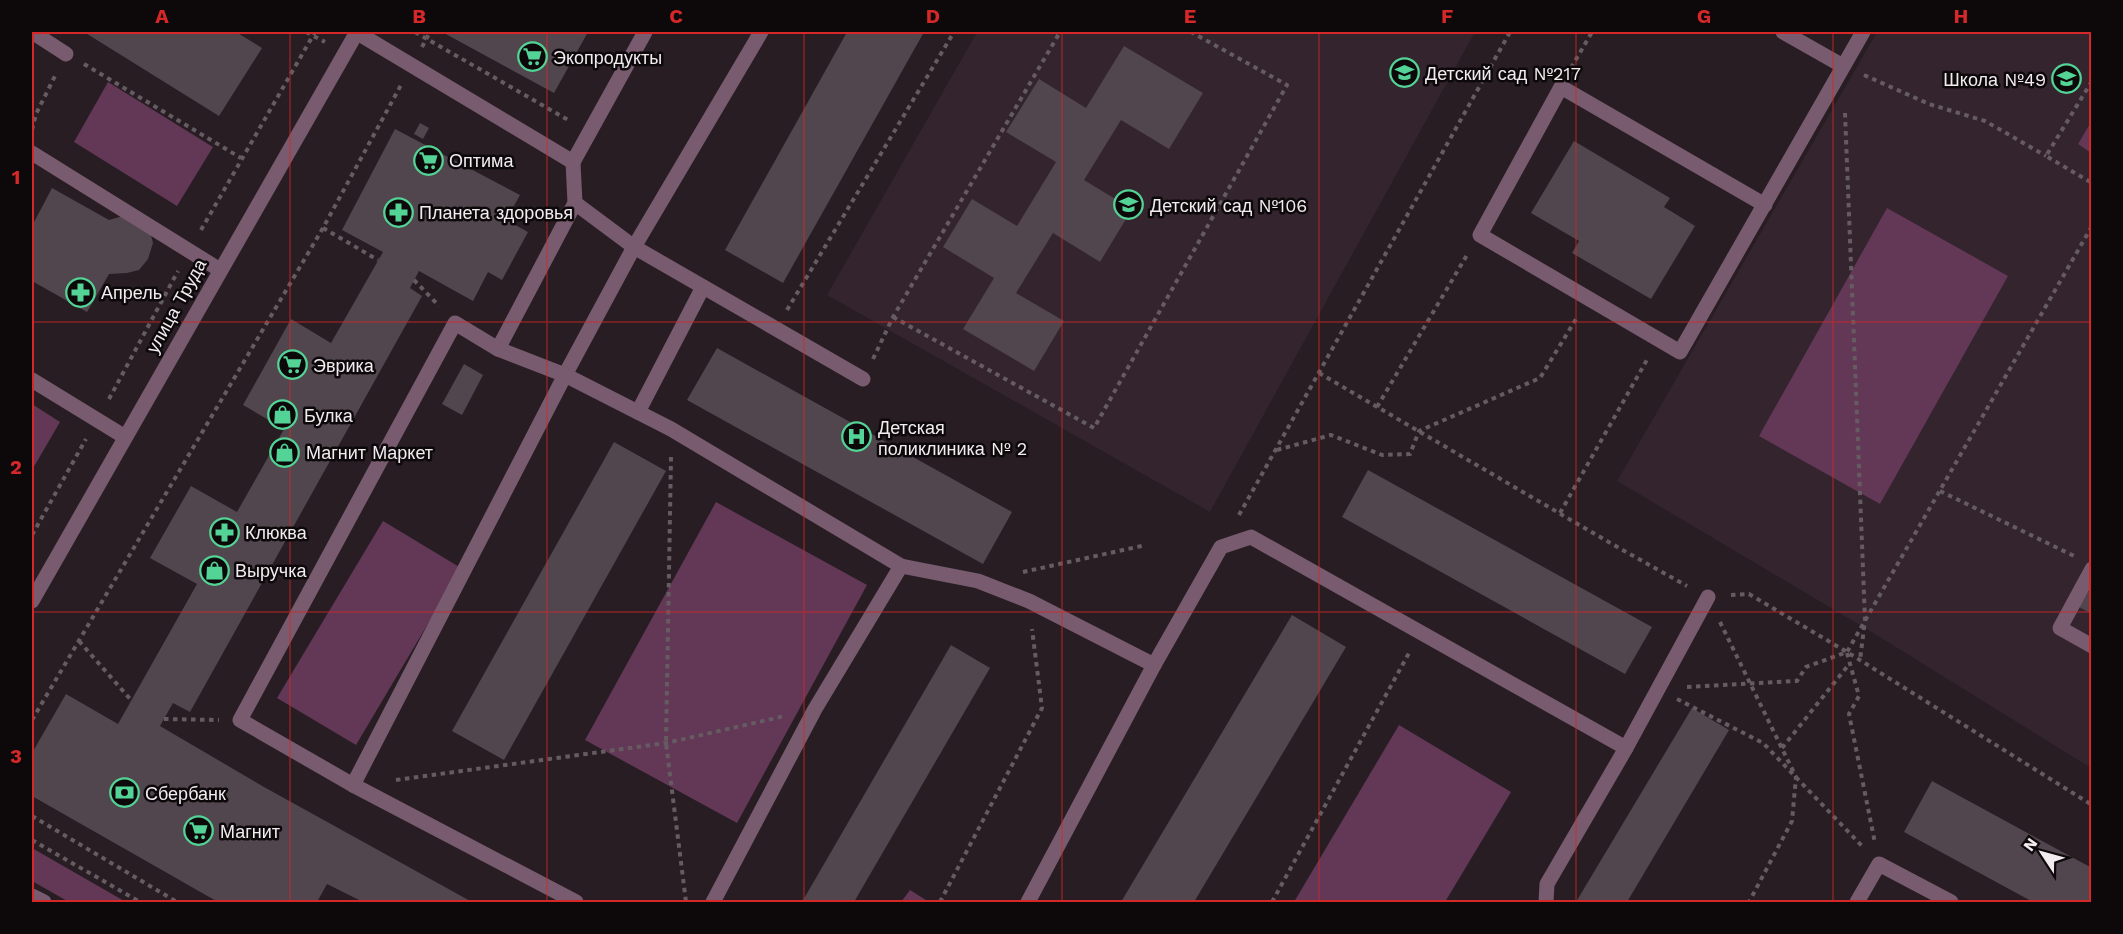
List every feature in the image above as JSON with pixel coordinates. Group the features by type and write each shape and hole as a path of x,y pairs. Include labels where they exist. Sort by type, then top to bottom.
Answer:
{"street":[{"path":"32,32 66,54"},
{"path":"356,32 573,162"},
{"name":"улица Труда","path":"32,601 356,32"},
{"path":"498,350 575,203 573,162 645,32"},
{"path":"353,785 565,375 634,247 761,32"},
{"path":"1783,32 1844,66"},
{"path":"1765,205 1560,87 1480,235 1680,352 1765,205 1863,32"},
{"path":"32,153 220,270"},
{"path":"575,203 634,247 863,379"},
{"path":"638,412 703,287"},
{"path":"576,903 353,785 240,720 455,323 498,350 565,375 671,429 901,566 978,581 1029,601 1154,665"},
{"path":"32,380 125,437"},
{"path":"1028,903 1154,665 1221,547 1251,537 1626,748"},
{"path":"713,903 815,709 901,566"},
{"path":"2091,569 2060,628 2091,646"},
{"path":"1546,903 1547,884 1626,748 1708,597"},
{"path":"1857,903 1879,864 1951,903"},
{"path":"32,896 44,903"}],"path":[{"path":"32,535 189,250 315,32"},
{"path":"415,32 590,132"},
{"path":"776,329 954,32"},
{"path":"863,379 893,317 1060,32"},
{"path":"893,317 1094,428 1287,85 1191,32"},
{"path":"1221,547 1510,32"},
{"path":"1560,87 1592,32"},
{"path":"32,134 36,114 66,54 241,158"},
{"path":"1844,66 1929,104 1985,121 2091,183"},
{"path":"2046,156 2091,81"},
{"path":"32,720 323,228 401,85"},
{"path":"1845,113 1865,620 1860,660"},
{"path":"1657,689 1797,681 1806,667 1847,652 2091,226"},
{"path":"323,228 378,260"},
{"path":"1377,406 1480,235"},
{"path":"414,280 455,323"},
{"path":"1276,450 1330,435 1382,455 1410,454 1419,431 1540,378 1589,298"},
{"path":"1560,513 1659,339"},
{"path":"1319,373 1612,544 1708,597 1749,594 1860,660 2091,805"},
{"path":"671,429 666,743 686,903"},
{"path":"1940,490 2057,548"},
{"path":"978,581 1146,545"},
{"path":"1708,597 1796,777 1792,821 1749,903"},
{"path":"940,903 1042,708 1029,601"},
{"path":"1272,903 1420,633"},
{"path":"79,641 131,700"},
{"path":"1847,652 1859,696 1850,714 1879,864"},
{"path":"1782,748 1850,663"},
{"path":"1657,689 1763,743 1879,864"},
{"path":"353,785 666,743 815,709"},
{"path":"164,719 240,720"},
{"path":"32,816 177,903"},
{"path":"32,840 140,903"}],"shaded area":[{"name":"Детский сад №106","path":"977,32 1475,32 1210,512 827,295"},
{"path":"1877,32 2091,32 2091,768 1875,634 1617,481"},
{"path":"108,82 213,147 177,206 74,142"},
{"path":"2091,122 2091,153 2078,144"},
{"path":"1887,208 2008,276 1880,504 1759,436"},
{"path":"32,404 60,422 32,470"},
{"path":"716,502 867,585 737,823 585,740"},
{"path":"383,521 461,568 356,745 277,698"},
{"path":"1399,725 1511,792 1445,902 1294,902"},
{"path":"32,848 126,902 69,902 32,881"},
{"path":"910,890 929,902 901,902"}],"building":[{"path":"84,32 236,32 262,48 219,116"},
{"name":"Экопродукты","path":"442,32 588,32 554,93"},
{"path":"847,32 924,32 783,283 725,250"},
{"path":"1124,46 1203,93 1169,149 1121,120 1084,180 1132,209 1100,262 1053,233 1016,293 1064,321 1034,371 963,329 994,278 943,247 972,199 1017,226 1056,162 1006,132 1039,79 1086,108"},
{"path":"420,123 429,128 423,139 414,134"},
{"path":"395,129 520,195 506,220 528,232 502,280 488,272 473,301 419,271 410,288 422,296 190,712 173,703 160,726 264,787 472,902 363,902 327,884 317,902 218,902 32,796 32,753 66,694 118,724 197,584 150,558 191,486 237,512 284,429 243,405 291,319 331,343 383,252 342,230"},
{"path":"1574,141 1670,198 1664,207 1695,226 1651,299 1572,253 1579,241 1531,213"},
{"path":"52,188 109,220 123,216 150,231 153,243 148,259 139,270 109,274 87,312 32,281 32,226"},
{"path":"717,348 1012,512 983,564 687,400"},
{"path":"464,364 483,375 462,415 442,404"},
{"path":"614,442 666,471 504,760 452,731"},
{"path":"1368,470 1652,627 1625,674 1342,517"},
{"path":"2092,586 2092,614 2079,607"},
{"path":"1292,615 1346,647 1194,902 1121,902"},
{"path":"951,645 990,668 854,902 802,902"},
{"path":"1692,708 1729,730 1627,902 1576,902"},
{"path":"1932,781 2092,868 2092,902 2033,902 1904,832"}],"place":[{"name":"Экопродукты","path":"532,57"},
{"name":"Детский сад №217","path":"1404,73"},
{"name":"Школа №49","path":"2067,79"},
{"name":"Оптима","path":"428,160"},
{"name":"Детский сад №106","path":"1129,205"},
{"name":"Планета здоровья","path":"398,212"},
{"name":"Апрель","path":"80,292"},
{"name":"Эврика","path":"292,365"},
{"name":"Булка","path":"283,415"},
{"name":"Детская поликлиника № 2","path":"857,437"},
{"name":"Магнит Маркет","path":"285,452"},
{"name":"Клюква","path":"224,532"},
{"name":"Выручка","path":"214,570"},
{"name":"Сбербанк","path":"124,793"},
{"name":"Магнит","path":"199,831"}]}
